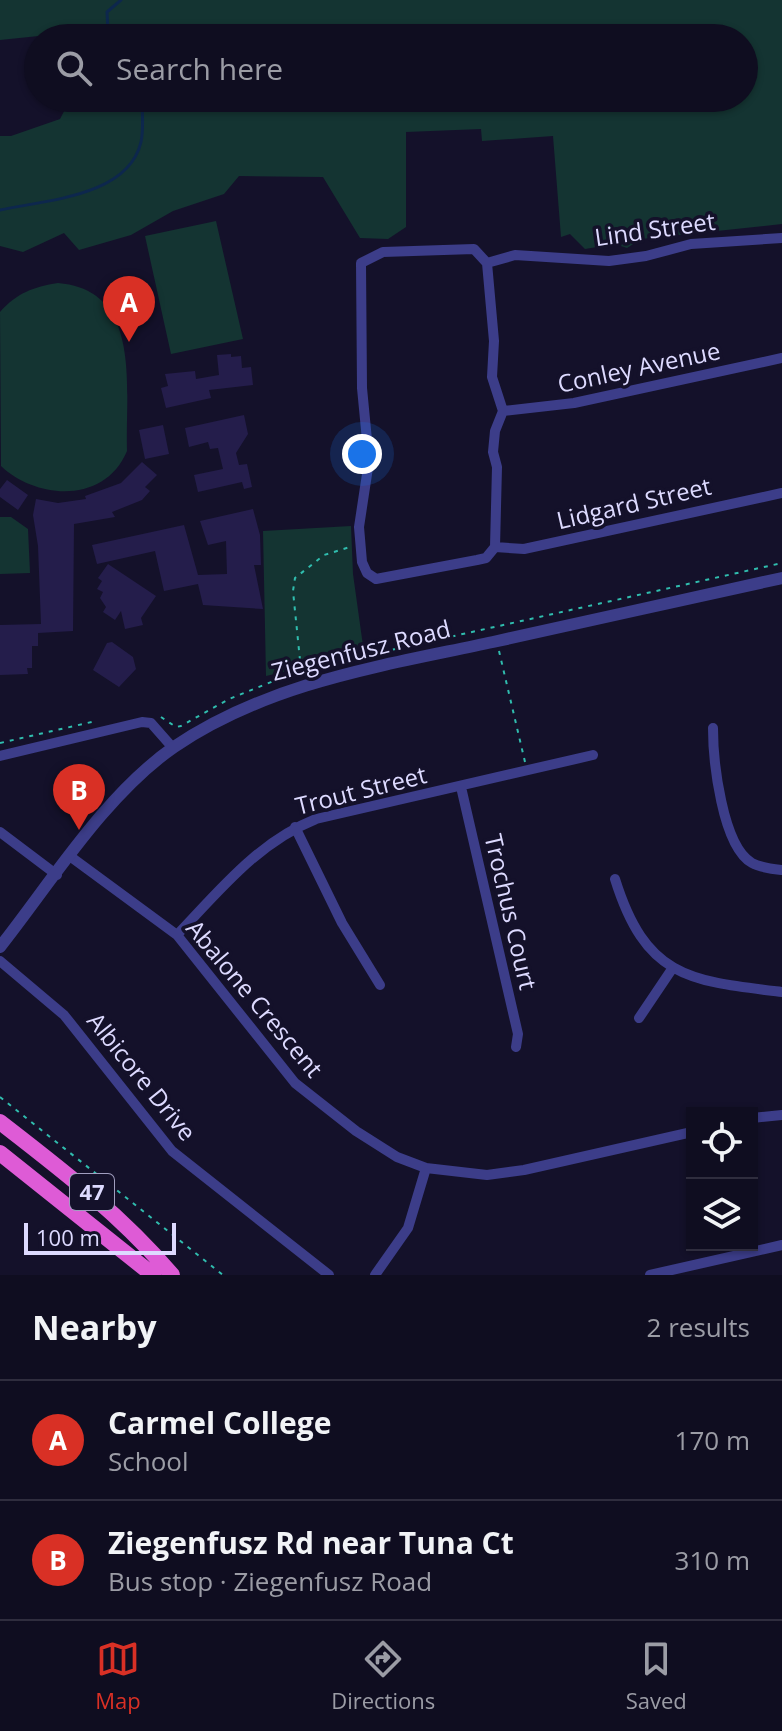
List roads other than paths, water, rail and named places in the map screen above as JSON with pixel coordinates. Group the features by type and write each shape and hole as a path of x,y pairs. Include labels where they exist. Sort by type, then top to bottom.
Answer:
{"highway":[{"name":"47","path":"0,1122 94,1194 138,1235 172,1275"},
{"name":"47","path":"0,1153 153,1275"}],"street":[{"name":"Lind Street","path":"487,263 515,255 609,261 703,242 782,238"},
{"path":"474,249 487,263 494,341 492,377 503,411 495,431 493,452 497,467 495,547 477,560 376,579 367,573 359,545 369,461 362,388 361,263 383,252 474,249"},
{"name":"Conley Avenue","path":"503,411 574,403 782,358"},
{"name":"Lidgard Street","path":"495,547 524,549 782,493"},
{"name":"Ziegenfusz Road","path":"0,947 116,798 173,748 245,705 295,687 782,578"},
{"path":"0,756 142,722 151,723 173,748"},
{"path":"713,728 713,751 730,834 739,851 751,863 782,870"},
{"name":"Trout Street","path":"177,935 250,859 295,827 316,819 593,755"},
{"name":"Trochus Court","path":"461,787 518,1034 516,1047"},
{"path":"295,827 342,923 380,985"},
{"path":"0,832 57,875"},
{"name":"Abalone Crescent","path":"71,857 177,935 295,1083 356,1131 397,1157 426,1168 487,1175 524,1170 686,1133"},
{"path":"615,879 626,917 639,936 672,969 712,984 782,992"},
{"name":"Albicore Drive","path":"0,961 64,1015 123,1084 172,1151 329,1275"},
{"path":"639,1018 672,969"},
{"path":"758,1117 782,1115"},
{"path":"375,1275 408,1228 426,1168"},
{"path":"650,1275 782,1245"}],"waterway":[{"path":"108,24 107,12 121,0"},
{"path":"0,210 82,193 120,174 133,160 141,142 142,112"}],"place":[{"name":"Carmel College","path":"129,342"},
{"name":"Ziegenfusz Rd near Tuna Ct","path":"79,830"}]}
